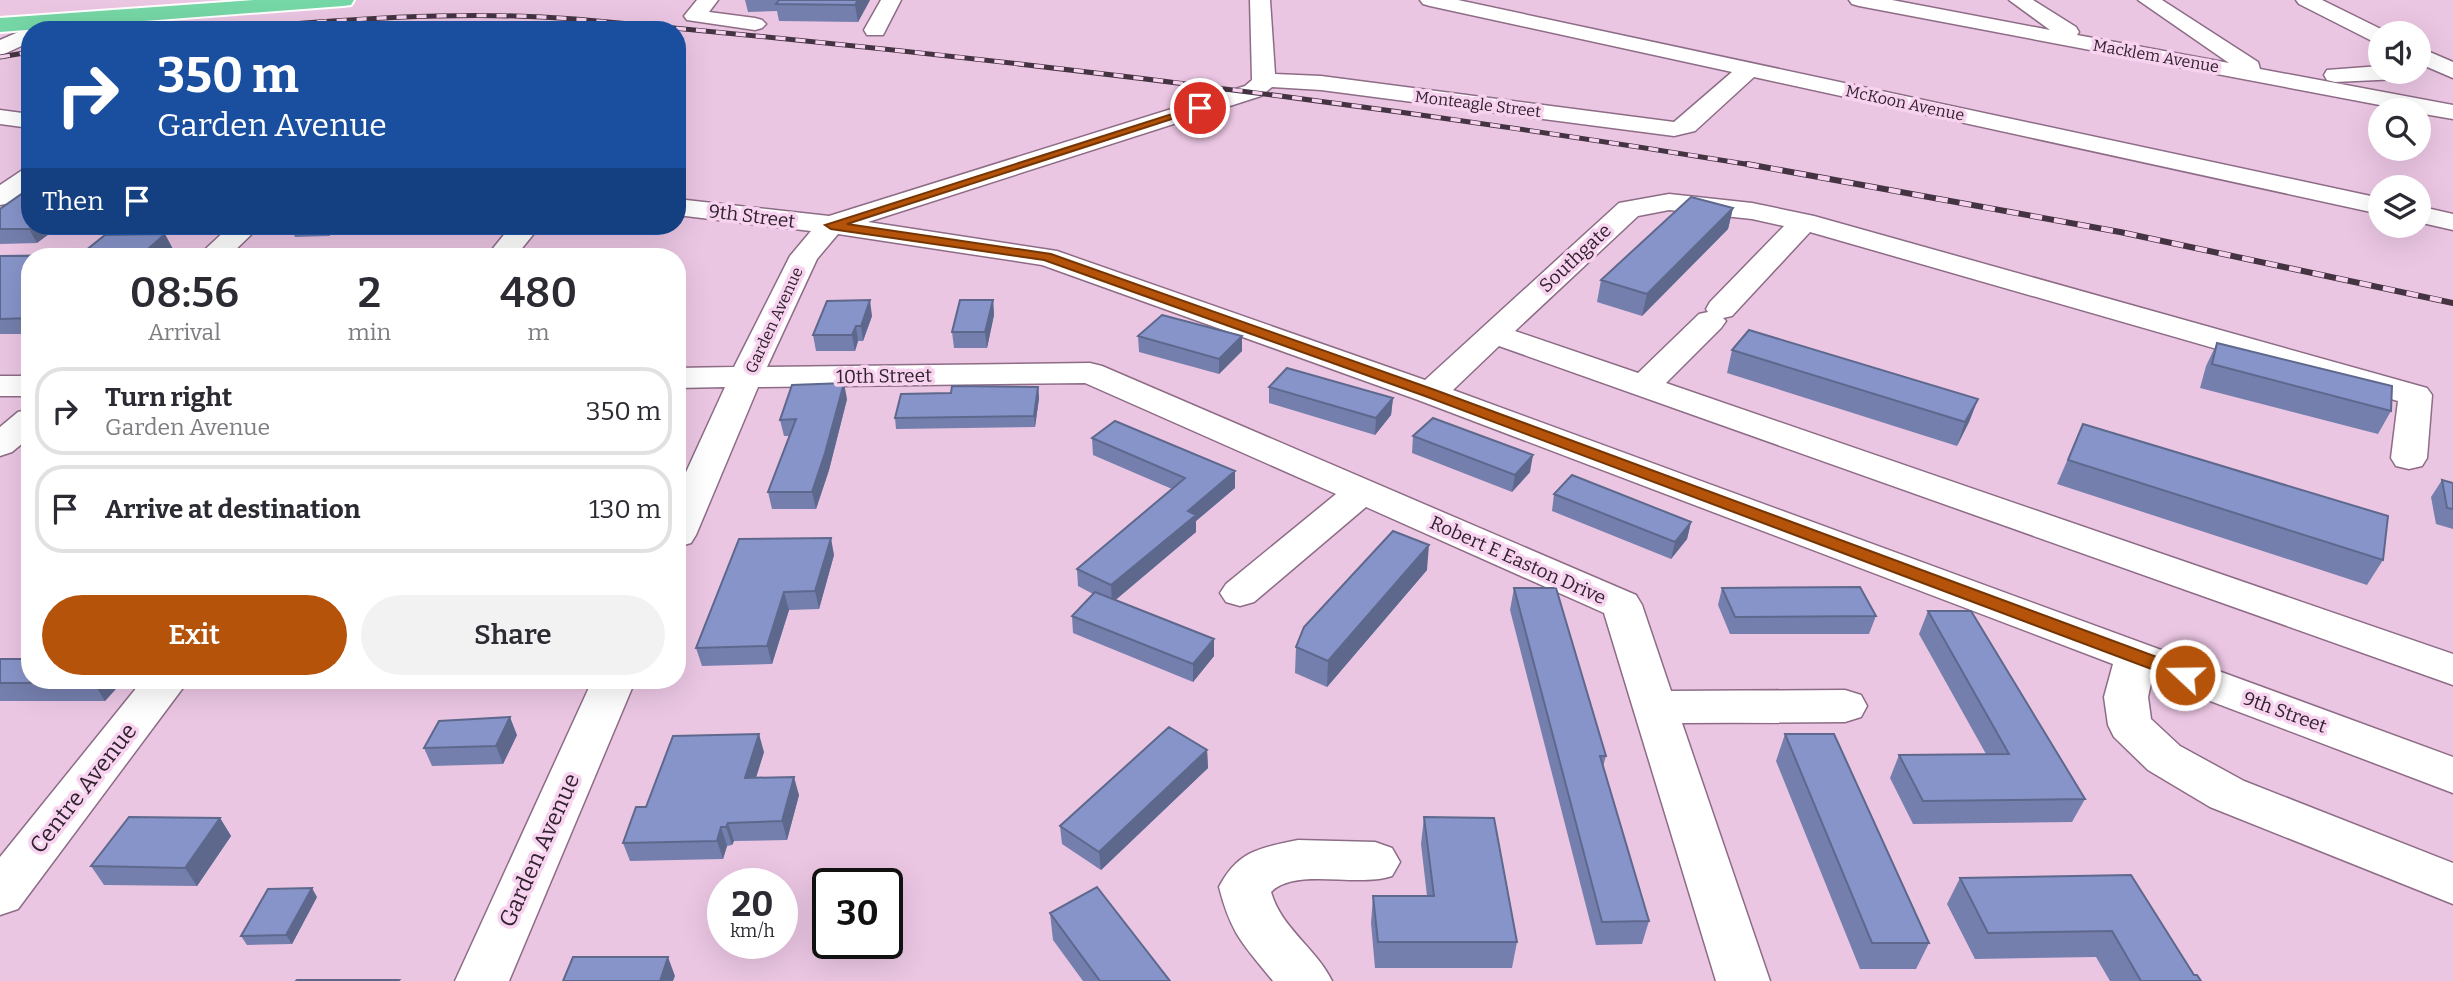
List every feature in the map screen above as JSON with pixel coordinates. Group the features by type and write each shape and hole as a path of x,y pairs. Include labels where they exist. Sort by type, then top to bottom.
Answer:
{"main road":[{"path":"114,21 343,0"},
{"path":"0,24 21,26"}],"street":[{"path":"708,0 694,16 755,24"},
{"path":"875,30 891,0"},
{"path":"831,225 1252,91 1265,80 1260,0"},
{"name":"McKoon Avenue","path":"1430,0 2368,203"},
{"name":"Macklem Avenue","path":"1859,0 2453,112"},
{"path":"2019,0 2085,43"},
{"path":"2148,0 2270,77 2368,73"},
{"path":"2306,0 2368,30"},
{"path":"0,49 21,37"},
{"path":"2431,60 2452,70"},
{"name":"Monteagle Street","path":"1265,80 1321,83 1666,129 1686,126 1749,69"},
{"path":"2431,71 2452,70"},
{"path":"0,117 21,120"},
{"path":"0,197 21,183"},
{"name":"Southgate","path":"1430,393 1629,208 1670,202 1752,211 1804,222 2414,395 2409,458"},
{"name":"9th Street","path":"686,208 831,225 1046,257 1430,393 2453,775"},
{"path":"2431,217 2453,222"},
{"path":"1644,386 1804,222"},
{"name":"Garden Avenue","path":"686,514 746,377 804,256 831,225"},
{"path":"221,248 236,235"},
{"path":"1494,334 2453,670"},
{"name":"10th Street","path":"686,378 1090,373"},
{"name":"Robert E Easton Drive","path":"1090,373 1622,605 1743,981"},
{"path":"0,386 21,386"},
{"path":"0,445 21,427"},
{"path":"1240,593 1362,492"},
{"path":"2136,657 2126,697 2130,725 2164,758 2227,794 2453,884"},
{"name":"Centre Avenue","path":"0,894 160,689"},
{"name":"Garden Avenue","path":"481,981 609,689"},
{"path":"1654,707 1845,706"},
{"path":"1306,981 1252,920 1244,887 1264,867 1298,860 1375,862"}],"building":[{"path":"779,0 858,0 855,5 776,4"},
{"path":"21,194 21,229 0,229 0,209"},
{"path":"1691,197 1733,208 1647,294 1601,280"},
{"path":"105,235 164,235 149,248 89,248"},
{"path":"0,256 21,256 21,318 0,319"},
{"path":"870,300 861,326 856,326 852,335 813,335 827,301"},
{"path":"960,300 993,300 985,332 952,332"},
{"path":"1162,315 1242,336 1219,359 1138,336"},
{"path":"1749,330 1978,399 1965,422 1732,350"},
{"path":"2217,343 2392,386 2391,411 2212,364"},
{"path":"1287,368 1393,398 1376,418 1269,387"},
{"path":"844,383 812,492 768,492 796,419 780,420 792,385"},
{"path":"952,386 1038,387 1034,416 895,418 901,394 951,393"},
{"path":"1433,418 1533,455 1515,475 1413,436"},
{"path":"1115,421 1235,471 1188,511 1196,515 1111,585 1077,569 1185,478 1092,438"},
{"path":"2083,424 2388,516 2383,560 2068,460"},
{"path":"1572,475 1691,522 1675,542 1554,494"},
{"path":"2442,480 2453,483 2453,509 2447,508"},
{"path":"1393,531 1429,545 1328,661 1296,647 1304,627"},
{"path":"831,538 815,591 784,592 767,646 696,648 739,539"},
{"path":"1860,587 1876,616 1735,617 1722,588"},
{"path":"1514,588 1556,588 1606,756 1600,756 1649,921 1602,922"},
{"path":"1095,592 1214,639 1193,664 1072,616"},
{"path":"1928,611 1971,611 2085,799 1923,801 1899,755 2009,754"},
{"path":"0,659 21,659 21,683 0,683"},
{"path":"510,717 496,746 424,748 439,721"},
{"path":"1169,727 1207,750 1099,852 1060,826"},
{"path":"759,734 745,778 794,777 782,821 728,823 726,827 721,827 717,841 623,843 636,807 646,807 673,736"},
{"path":"1785,734 1834,734 1929,943 1872,943"},
{"path":"129,817 220,818 185,868 91,866"},
{"path":"1424,817 1494,818 1517,942 1378,942 1373,896 1434,896"},
{"path":"2131,875 2194,975 2201,981 2141,981 2112,931 1988,933 1960,878"},
{"path":"1097,887 1170,981 1100,981 1050,913"},
{"path":"312,888 286,935 241,936 268,889"},
{"path":"573,957 668,957 660,981 563,981"},
{"path":"297,980 399,980 296,981"}],"railway":[{"path":"338,21 440,16 530,16 596,21"},
{"path":"686,30 1168,82 1463,121 1758,166"},
{"path":"0,57 21,54"},
{"path":"1747,164 1758,166"},
{"path":"1758,166 2120,232 2453,303"}],"route":[{"path":"1200,108 831,225 1046,257 1430,393 2185,675"}]}
